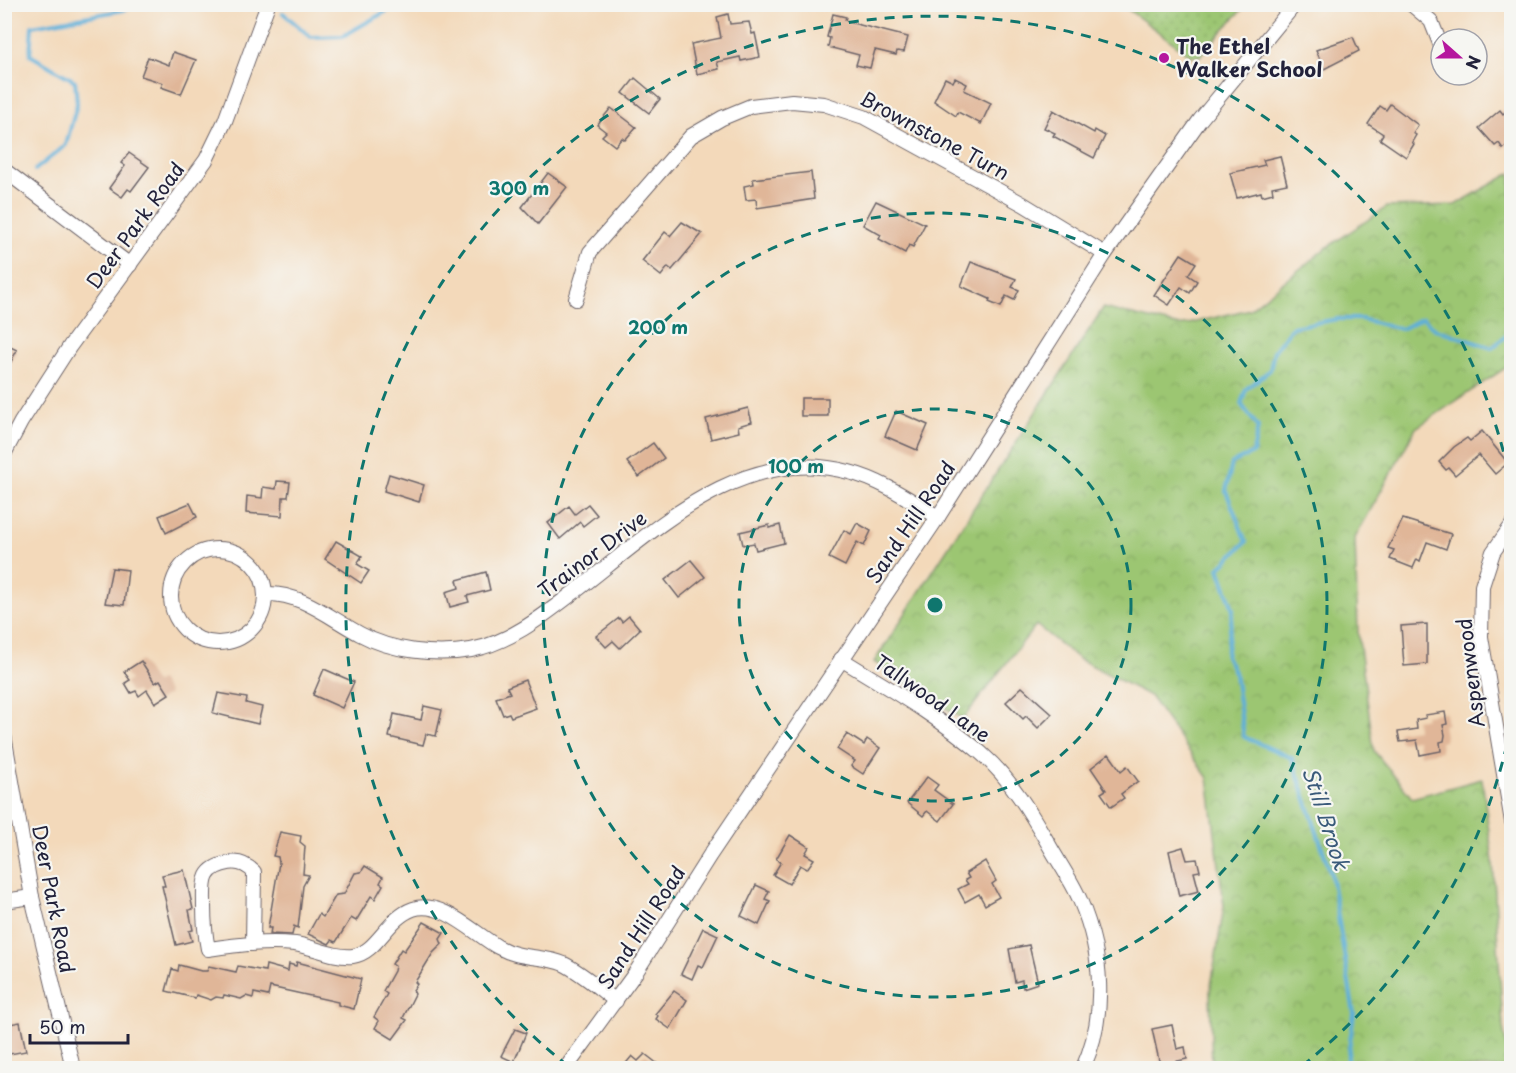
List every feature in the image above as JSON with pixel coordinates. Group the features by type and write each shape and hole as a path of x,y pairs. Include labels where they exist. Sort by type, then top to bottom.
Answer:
{"street":[{"name":"Deer Park Road","path":"4,454 45,383 206,160 225,121 268,4"},
{"name":"Sand Hill Road","path":"566,1068 616,1001 841,659 938,517 1105,254 1200,120 1295,4"},
{"path":"1411,4 1431,21 1433,27"},
{"name":"Brownstone Turn","path":"576,299 590,252 691,136 722,118 751,106 792,100 824,104 864,117 1023,204 1105,254"},
{"path":"4,170 130,265"},
{"name":"Trainor Drive","path":"265,594 278,593 291,598 322,611 361,635 385,644 415,651 469,650 500,640 555,608 701,496 729,482 760,473 812,466 852,472 898,493 938,517"},
{"name":"Aspenwood","path":"1512,525 1493,552 1482,586 1481,637 1512,822"},
{"path":"214,549 236,553 254,566 262,579 265,594 261,613 251,629 235,639 216,643 198,638 182,627 171,602 172,586 177,572 200,552 214,549"},
{"name":"Tallwood Lane","path":"841,659 922,711 982,754 1030,811 1080,899 1093,938 1100,977 1099,1006 1095,1038 1083,1068"},
{"name":"Deer Park Road","path":"4,735 32,897 74,1068"},
{"path":"253,944 254,872 248,866 239,863 229,863 214,868 206,876 202,887 204,931 208,949 253,944 297,944 345,956 355,956 365,952 375,943 396,918 415,908 429,908 448,914 492,944 518,956 563,964 616,1001"},
{"path":"4,901 32,897"}],"green space":[{"path":"1122,5 1246,5 1200,56 1191,56"},
{"path":"1511,173 1511,364 1416,428 1355,538 1358,633 1374,751 1412,798 1482,779 1493,862 1503,1027 1510,1068 1212,1068 1210,992 1224,906 1208,778 1150,696 1079,659 1036,625 963,719 874,662 1103,308 1180,326 1250,309 1326,248 1387,207 1455,205"}],"building":[{"path":"728,14 730,24 749,22 752,34 755,33 760,57 741,61 740,57 717,62 719,69 697,74 691,44 721,38 717,17"},
{"path":"833,14 846,17 845,20 852,23 908,37 904,52 897,51 896,55 875,50 870,68 856,65 859,55 828,47 830,38 827,37"},
{"path":"1353,37 1359,51 1324,69 1316,50"},
{"path":"173,52 196,60 181,94 161,87 163,83 141,76 148,57 169,65"},
{"path":"635,78 660,99 649,113 623,93"},
{"path":"945,78 953,82 955,78 967,84 964,90 991,103 981,124 958,112 956,116 934,101"},
{"path":"1390,104 1418,125 1413,133 1416,135 1412,142 1414,144 1406,157 1380,139 1383,134 1368,124 1380,106 1386,110"},
{"path":"1512,106 1512,141 1503,149 1499,143 1495,146 1479,128 1500,110 1503,114"},
{"path":"611,108 636,127 625,140 622,138 615,146 602,136 606,132 597,125"},
{"path":"1053,110 1094,133 1095,130 1105,136 1094,158 1053,136 1055,133 1044,128"},
{"path":"129,153 149,167 131,191 128,189 122,197 109,188 125,166 121,163"},
{"path":"1280,156 1287,184 1272,187 1273,193 1262,196 1261,192 1237,198 1230,173 1265,165 1263,160"},
{"path":"811,172 814,199 757,208 756,199 746,200 744,186 754,184 753,179"},
{"path":"548,173 567,187 538,224 522,207"},
{"path":"876,201 925,224 913,247 909,245 905,253 879,239 881,235 863,225"},
{"path":"682,222 702,234 672,270 668,267 661,276 642,261 665,232 670,236"},
{"path":"1181,254 1196,263 1188,275 1197,281 1190,293 1181,287 1169,305 1154,295"},
{"path":"971,262 1016,279 1012,287 1019,290 1014,300 1006,296 1001,307 989,302 990,299 961,286"},
{"path":"4,344 17,350 4,375"},
{"path":"801,398 828,398 828,416 801,416"},
{"path":"748,408 752,422 738,426 739,432 711,439 706,419"},
{"path":"896,411 928,425 917,450 885,436"},
{"path":"1482,431 1508,463 1495,474 1479,455 1455,475 1449,468 1446,470 1439,462 1454,447 1467,438 1470,441"},
{"path":"653,443 664,458 639,477 627,462"},
{"path":"389,474 424,485 419,502 384,491"},
{"path":"277,481 290,482 288,497 283,497 282,516 246,513 247,496 262,498 263,487 276,489"},
{"path":"190,503 197,517 166,533 159,516"},
{"path":"588,504 597,515 583,526 580,522 560,539 548,523 569,506 575,514"},
{"path":"1403,519 1451,534 1446,549 1427,542 1420,561 1417,559 1413,568 1390,559 1394,550 1388,548"},
{"path":"857,523 871,531 864,546 857,542 845,566 829,558 844,530 851,534"},
{"path":"769,525 769,528 780,525 784,543 756,550 754,543 743,545 740,532"},
{"path":"336,541 362,556 357,564 369,571 361,583 325,559"},
{"path":"691,560 705,577 679,598 665,580"},
{"path":"112,568 128,570 124,605 105,603"},
{"path":"486,572 490,590 467,596 469,602 450,607 446,592 459,588 457,580"},
{"path":"629,616 640,629 620,648 613,641 606,647 596,636 619,618 622,622"},
{"path":"1427,624 1427,664 1404,666 1401,626"},
{"path":"141,661 155,683 160,680 169,694 155,703 147,690 139,696 136,691 131,693 125,683 130,680 124,672"},
{"path":"324,669 354,682 342,708 313,695"},
{"path":"525,680 536,708 511,717 509,713 503,715 496,698 510,693 507,687"},
{"path":"1022,687 1052,714 1038,728 1026,716 1023,719 1006,702"},
{"path":"218,693 247,698 246,703 262,707 258,724 213,713"},
{"path":"424,706 442,710 436,736 426,734 423,745 389,737 394,714 421,720"},
{"path":"1445,712 1447,724 1443,725 1445,735 1444,741 1440,742 1441,751 1420,755 1417,740 1400,742 1398,732 1417,729 1416,720 1426,718 1425,715"},
{"path":"847,734 864,745 867,739 880,748 863,774 851,766 855,761 837,749"},
{"path":"1109,754 1121,771 1127,766 1138,781 1121,794 1124,798 1111,807 1101,793 1106,790 1091,768"},
{"path":"927,777 938,785 934,790 953,804 940,821 927,811 923,816 907,803"},
{"path":"280,832 301,836 300,842 305,846 303,874 309,875 303,886 298,928 294,926 292,935 270,934 271,928 268,928 279,863 278,857 273,856"},
{"path":"790,835 809,847 805,854 814,859 807,869 800,865 789,884 773,875 781,862 776,859"},
{"path":"1183,847 1187,860 1197,859 1200,871 1194,872 1199,891 1179,896 1169,851"},
{"path":"985,861 996,881 992,884 999,897 985,905 979,894 965,902 958,889 968,884 965,880 969,878 966,873"},
{"path":"365,866 383,877 380,883 383,885 375,899 371,896 356,921 351,918 336,942 332,940 329,944 308,934 319,914 323,917 336,895 344,894 355,873 361,872"},
{"path":"184,870 193,909 189,910 193,930 189,931 192,941 176,945 162,886 165,886 162,875"},
{"path":"756,885 769,891 765,899 770,901 759,925 741,916"},
{"path":"424,922 444,933 440,939 442,944 433,953 415,982 417,984 413,990 415,994 403,1018 407,1020 393,1039 375,1028 379,1021 374,1017 387,994 383,991 394,971 395,966 392,964 401,949 404,951"},
{"path":"703,928 718,935 703,967 698,965 692,979 681,974"},
{"path":"1029,945 1038,983 1023,988 1022,980 1015,982 1009,949"},
{"path":"297,962 361,979 354,1009 338,1005 338,1002 270,987 268,996 254,993 253,998 246,996 241,999 224,995 223,998 216,997 211,1000 196,995 195,998 166,991 172,969 178,971 179,965 201,971 207,971 209,966 236,972 238,966 265,971 266,965 288,971 289,964 296,966"},
{"path":"674,991 687,1000 670,1029 656,1019 658,1016 655,1014"},
{"path":"20,1022 26,1051 10,1054 4,1025"},
{"path":"1172,1025 1177,1049 1185,1047 1187,1059 1160,1065 1152,1029"},
{"path":"515,1029 526,1033 514,1062 501,1056"},
{"path":"645,1054 663,1068 622,1068 632,1056 638,1061"}],"waterway":[{"path":"35,170 66,145 77,104 75,81 30,55 32,26 124,10 139,4"},
{"path":"283,13 311,37 343,36 399,4"},
{"name":"Still Brook","path":"1346,1068 1354,1014 1331,874 1292,758 1244,737 1235,674 1226,656 1233,609 1219,568 1246,542 1226,491 1232,463 1253,453 1258,427 1241,404 1246,389 1270,370 1274,351 1292,327 1338,319 1361,319 1401,329 1423,318 1435,329 1492,348 1512,331"}],"place":[{"name":"The Ethel Walker School","path":"1164,58"}]}
